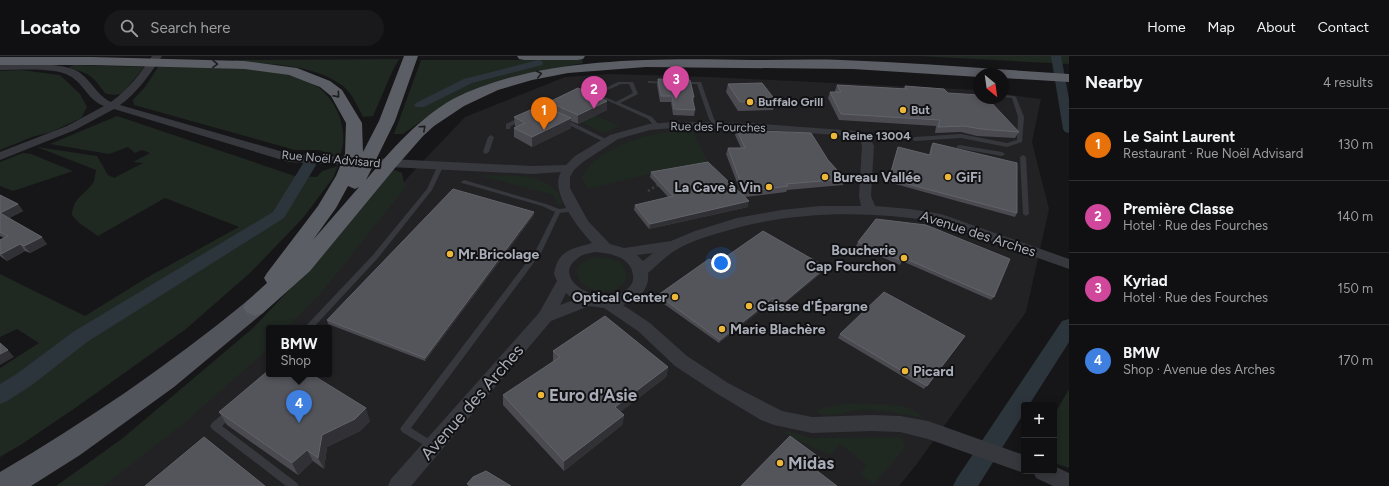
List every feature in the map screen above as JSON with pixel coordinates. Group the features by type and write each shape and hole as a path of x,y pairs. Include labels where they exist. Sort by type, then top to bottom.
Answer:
{"highway":[{"path":"0,59 146,59 194,56"},
{"path":"362,154 387,121 411,56"},
{"path":"524,56 737,60 1031,72 1069,72"},
{"path":"807,56 1031,72 1069,78"},
{"path":"161,58 272,67 292,71 325,84 337,93 352,116 362,154 360,177 302,265 255,307"},
{"path":"255,307 326,208 360,177 395,156 429,123 448,109 470,97 526,77 556,71 597,66 638,63 853,65"}],"main road":[{"path":"4,486 46,461 118,413 207,347 255,307"}],"street":[{"path":"0,156 71,128 112,106 126,96 161,58"},
{"name":"Rue Noël Advisard","path":"0,67 51,68 73,73 86,84 100,101 112,106 289,158 440,167 532,170 569,168"},
{"name":"Rue des Fourches","path":"569,168 579,159 606,141 629,132 657,126 750,126 852,133 866,140 868,146 865,196 869,210"},
{"path":"569,168 564,177 564,188 582,223 605,248"},
{"name":"Rue Noël Advisard","path":"532,170 564,184"},
{"name":"Avenue des Arches","path":"623,253 674,244 742,221 781,214 820,210 869,210 910,213 936,217 1069,264"},
{"path":"577,252 582,223"},
{"name":"Avenue des Arches","path":"640,270 674,244"},
{"path":"605,248 623,253 637,264 640,270 641,278 639,286 626,298 607,302 589,300 578,296 570,290 564,282 561,274 563,265 568,257 577,252 586,249 605,248"},
{"name":"Avenue des Arches","path":"398,486 545,317 564,282"},
{"path":"633,293 637,310 644,327"},
{"name":"Avenue des Arches","path":"545,317 589,300"},
{"path":"607,302 644,327 681,360 722,388 768,414 781,419 812,425 872,423 900,424 928,430 1021,463"},
{"path":"1050,474 1069,483"}],"lane":[{"path":"650,82 671,83"},
{"path":"617,103 636,94 631,83 620,83 595,94 650,118 657,126"},
{"path":"678,83 699,83 712,119 718,126"},
{"path":"915,139 960,136 1007,145 1020,141 1021,117 1014,97 1009,97"},
{"path":"508,128 508,125 528,116"},
{"path":"556,117 606,141"},
{"path":"486,152 491,137"},
{"path":"959,147 1002,154"},
{"path":"1023,157 1026,214"},
{"path":"311,325 375,257 430,189 440,167"},
{"path":"464,182 544,205 558,211 575,209"},
{"path":"433,446 405,429 539,251 558,211"},
{"path":"238,406 215,426 294,486"}],"path":[{"path":"648,191 658,186"}],"shaded area":[{"path":"919,56 1069,56 1069,64"},
{"path":"399,59 373,116 363,117 349,92 331,78 304,69 289,66 232,62 234,60"},
{"path":"421,60 582,60 583,63 526,74 488,85 457,99 427,117 403,134 394,134"},
{"path":"74,65 144,67 124,92 114,95 105,93 97,82 90,76 68,67"},
{"path":"158,67 218,68 263,71 284,74 318,87 326,94 340,117 343,140 339,157 319,150 295,150 134,105 133,100 145,87"},
{"path":"21,70 60,75 80,94 87,107 81,118 51,132 32,137 0,150 0,71"},
{"path":"610,74 709,77 973,90 973,104 1009,104 1009,95 1041,99 1032,142 1049,209 1026,312 916,465 899,486 72,486 266,330 266,377 332,377 332,325 272,325 344,253 410,175 465,117 565,77"},
{"path":"557,98 620,126 603,133 544,104"},
{"path":"117,116 295,176 317,177 322,171 338,166 333,178 303,218 251,272 186,329 78,406 0,457 0,368 39,343 17,329 0,337 0,274 85,316 148,277 239,227 165,198 98,236 79,223 72,215 74,204 93,183 96,170 37,147 97,156 108,175 114,178 143,163 133,162 150,153 142,150 135,153 128,147 109,154 50,144"},
{"path":"675,131 693,131 709,165 673,168 588,189 582,177 599,157 610,150 636,139"},
{"path":"23,153 31,154 73,171 13,191 0,186 0,162"},
{"path":"392,169 402,173 405,188 322,292 290,325 266,325 266,350 258,358 188,420 104,486 56,486 123,438 253,328 327,250"},
{"path":"477,175 528,177 540,180 551,186 558,194 562,205 557,204 554,195"},
{"path":"594,257 610,258 620,263 625,270 626,277 623,284 616,289 606,291 593,289 582,284 577,274 578,267"},
{"path":"1069,389 1069,468 1057,464 1057,410"},
{"path":"848,403 893,405 910,408 924,418 875,410 859,410 832,415 816,412 823,408"},
{"path":"782,432 791,432 809,438 900,437 905,448 874,484 860,474 867,465 840,444 831,455 811,447"}],"building":[{"path":"658,79 690,80 695,110 674,109 672,96 661,96"},
{"path":"762,83 776,101 740,102 728,84"},
{"path":"837,85 907,89 905,86 944,89 948,93 973,95 973,104 993,104 1019,132 964,126 938,127 940,120 841,114 830,92 841,92"},
{"path":"578,88 607,101 578,115 549,102"},
{"path":"542,105 571,118 532,137 514,128 525,123 514,117"},
{"path":"737,130 811,133 828,160 845,179 786,184 788,186 744,192 728,148 745,148"},
{"path":"933,143 1017,163 1017,213 889,179 898,147 930,155"},
{"path":"708,162 749,201 650,224 635,205 673,196 651,172"},
{"name":"Mr.Bricolage","path":"453,189 534,212 425,358 327,320"},
{"path":"0,195 18,204 0,213"},
{"path":"0,213 42,237 24,246 20,244 1,254 0,240 8,236 0,232"},
{"path":"876,219 926,225 1010,259 994,297 904,258 902,261 858,242"},
{"path":"763,231 826,267 782,304 773,298 720,340 658,295 709,259 717,263"},
{"path":"884,292 965,336 927,386 840,334"},
{"path":"605,316 668,367 615,407 624,415 564,461 503,395 560,357 553,351"},
{"path":"0,343 8,350 0,354"},
{"path":"266,373 266,377 316,377 366,408 355,419 322,435 318,458 307,450 292,463 219,412"},
{"path":"790,436 820,458 812,467 837,486 741,486"},
{"path":"204,437 265,486 145,486"},
{"path":"486,471 511,486 470,486 467,484 473,477"}],"waterway":[{"path":"1056,56 1069,129"},
{"path":"420,105 468,81 538,63"},
{"path":"0,395 25,379 80,337 279,215 309,165"},
{"path":"965,486 1069,326"}],"place":[{"name":"Kyriad","path":"676,99"},
{"name":"Buffalo Grill","path":"750,102"},
{"name":"Première Classe","path":"594,109"},
{"name":"But","path":"903,110"},
{"name":"Le Saint Laurent","path":"544,130"},
{"name":"Reine 13004","path":"834,136"},
{"name":"Bureau Vallée","path":"825,177"},
{"name":"GiFi","path":"948,177"},
{"name":"La Cave à Vin","path":"769,187"},
{"name":"Mr.Bricolage","path":"450,254"},
{"name":"Boucherie Cap Fourchon","path":"904,258"},
{"name":"Optical Center","path":"675,297"},
{"name":"Caisse d'Épargne","path":"749,306"},
{"name":"Marie Blachère","path":"722,329"},
{"name":"Picard","path":"905,371"},
{"name":"Euro d'Asie","path":"541,395"},
{"name":"BMW","path":"299,423"},
{"name":"Midas","path":"780,463"}]}
